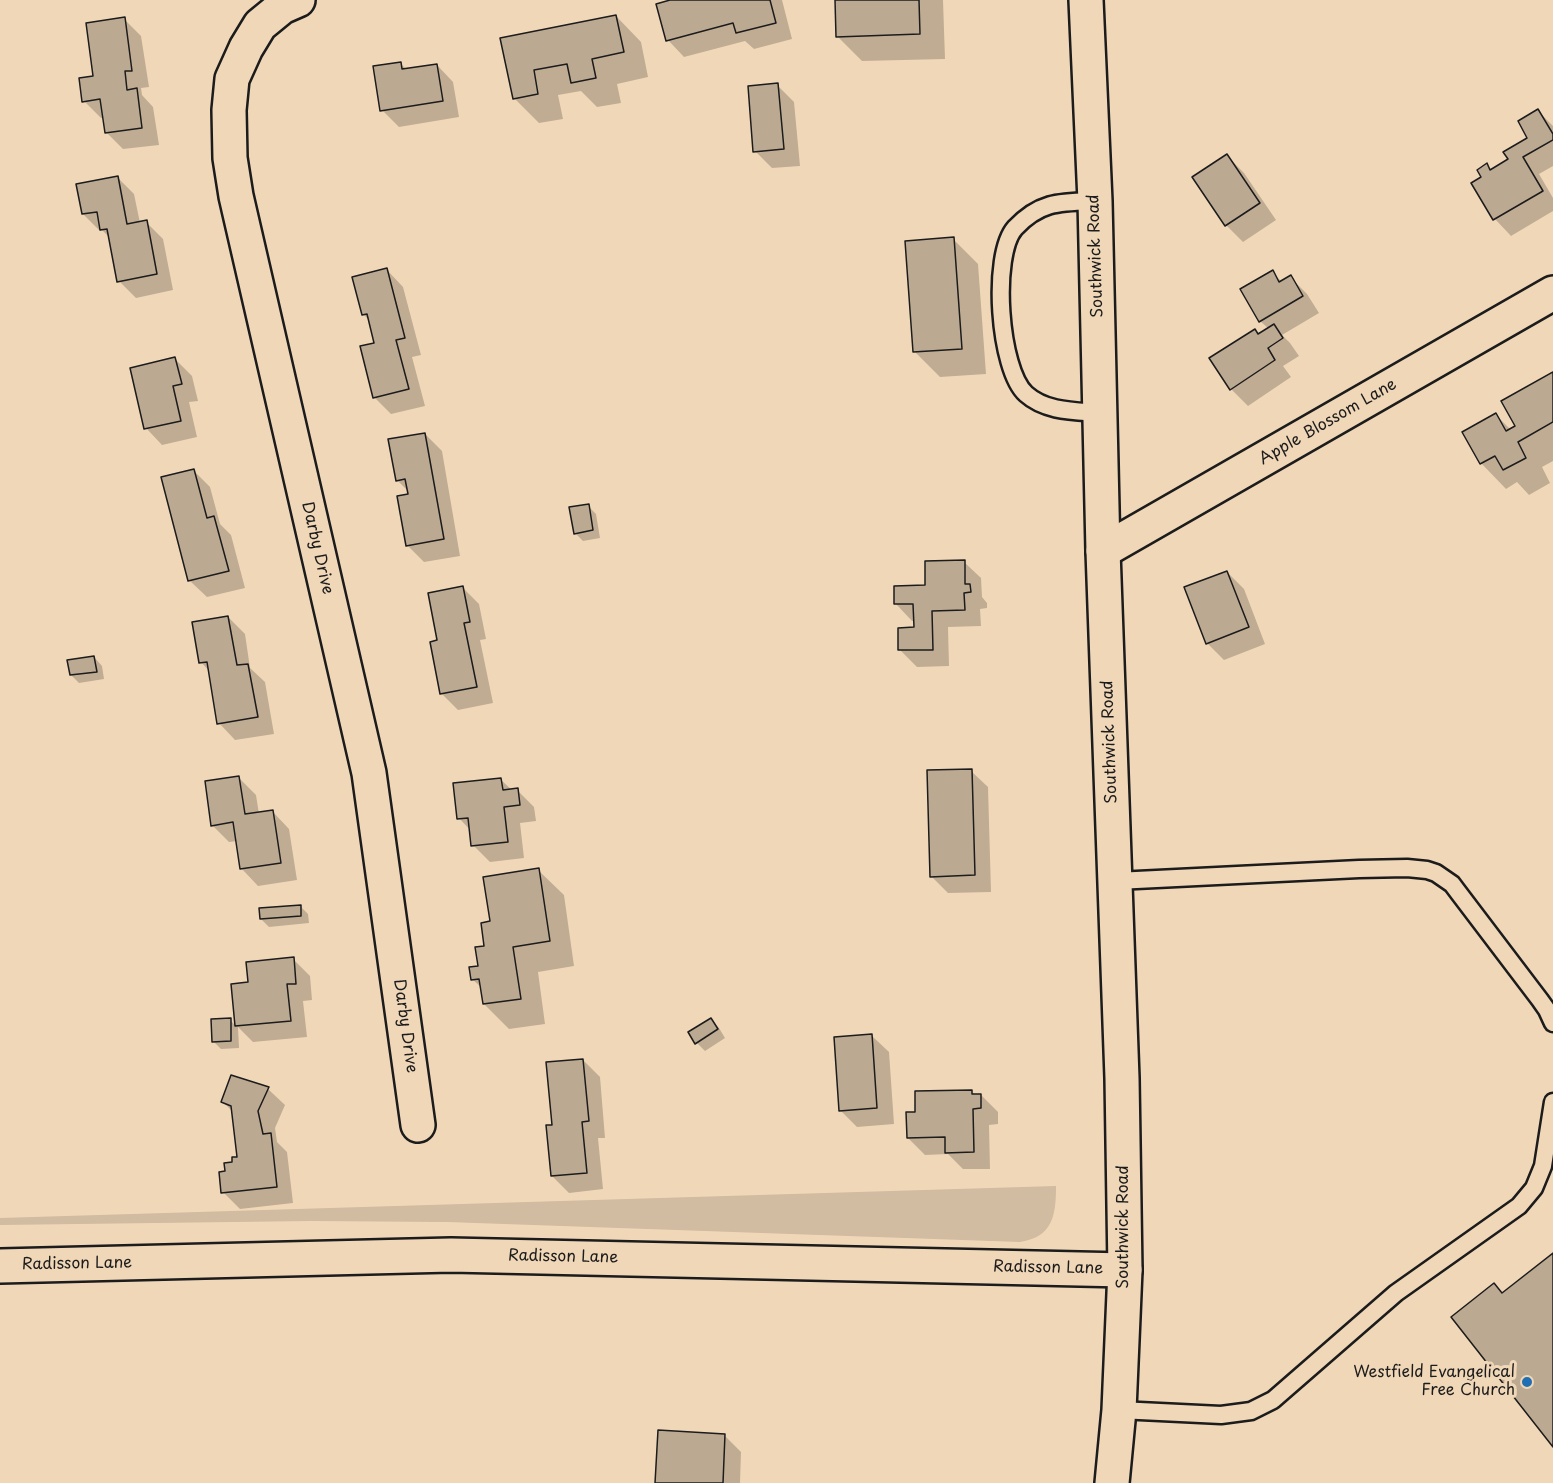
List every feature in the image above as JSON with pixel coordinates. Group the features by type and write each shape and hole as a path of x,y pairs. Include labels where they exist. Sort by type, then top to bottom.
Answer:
{"main road":[{"name":"Darby Drive","path":"298,0 282,7 260,25 241,58 232,79 229,110 230,158 236,196 369,773 418,1125"},
{"name":"Southwick Road","path":"1086,0 1095,201 1103,551 1122,1089 1125,1270 1119,1410 1112,1483"},
{"name":"Apple Blossom Lane","path":"1103,551 1553,293"},
{"name":"Radisson Lane","path":"0,1266 451,1255 1125,1270"}],"lane":[{"path":"1095,201 1059,202 1032,213 1013,230 1006,243 1000,279 1002,322 1010,361 1025,393 1039,403 1056,409 1100,413"},
{"path":"1116,881 1359,869 1426,870 1444,878 1458,892 1540,1000 1553,1023"},
{"path":"1119,1410 1221,1415 1251,1411 1273,1400 1396,1293 1519,1206 1534,1188 1543,1166 1553,1102"}],"shaded area":[{"path":"1056,1186 1053,1215 1046,1230 1040,1235 1020,1242 447,1222 311,1221 0,1225 0,1218"}],"building":[{"path":"670,0 770,0 776,23 736,33 733,23 666,41 656,4"},
{"path":"835,0 919,0 920,34 836,37"},
{"path":"616,15 624,52 592,59 596,78 571,83 567,64 534,70 538,94 513,99 500,38"},
{"path":"125,17 132,71 125,71 127,90 137,88 142,128 105,133 100,99 82,102 79,78 93,76 86,23"},
{"path":"401,62 402,69 437,64 443,101 380,111 373,66"},
{"path":"778,83 784,149 753,152 748,86"},
{"path":"1538,109 1553,134 1553,140 1523,157 1543,191 1493,220 1471,183 1481,177 1477,170 1487,163 1490,170 1508,159 1503,152 1527,138 1518,121"},
{"path":"1227,154 1260,203 1225,226 1192,177"},
{"path":"118,176 127,224 147,220 157,274 117,282 107,229 100,230 97,212 82,214 76,184"},
{"path":"954,237 962,349 913,352 905,241"},
{"path":"387,268 405,338 396,340 409,389 373,398 360,346 374,343 367,314 362,315 352,277"},
{"path":"1273,270 1279,282 1291,275 1303,296 1259,322 1240,289"},
{"path":"1274,324 1283,338 1268,348 1275,360 1230,390 1209,358 1255,329 1258,334"},
{"path":"175,357 182,384 173,386 181,421 144,429 130,368"},
{"path":"1553,372 1553,422 1518,442 1526,458 1503,470 1495,456 1480,464 1462,432 1496,413 1506,431 1515,426 1501,401"},
{"path":"425,433 444,539 406,546 397,496 408,494 405,479 396,481 388,439"},
{"path":"194,469 207,518 214,516 229,571 188,581 161,477"},
{"path":"589,504 593,530 574,534 569,507"},
{"path":"965,560 965,584 970,584 971,592 964,593 965,610 932,611 933,650 898,650 898,628 914,627 913,604 894,604 894,586 925,585 925,561"},
{"path":"1227,571 1249,627 1206,644 1184,587"},
{"path":"463,586 470,622 464,623 477,687 440,694 430,642 437,640 428,593"},
{"path":"228,616 237,665 248,664 258,717 217,724 207,662 199,663 192,622"},
{"path":"94,656 97,672 70,675 67,660"},
{"path":"972,769 975,875 930,877 927,770"},
{"path":"239,776 245,814 273,810 281,863 240,869 233,822 211,826 205,781"},
{"path":"501,778 503,790 518,788 520,805 504,807 508,842 471,846 468,818 457,819 453,783"},
{"path":"539,868 550,941 513,947 521,999 483,1004 479,979 471,980 469,967 478,966 475,947 484,946 481,923 490,921 483,877"},
{"path":"301,905 301,916 260,919 259,908"},
{"path":"294,957 296,984 287,984 291,1021 235,1026 231,984 248,982 246,962"},
{"path":"231,1018 231,1041 212,1042 211,1019"},
{"path":"711,1018 718,1029 695,1044 688,1032"},
{"path":"872,1034 877,1108 839,1111 834,1037"},
{"path":"583,1059 589,1121 582,1122 587,1173 551,1176 546,1125 552,1125 546,1062"},
{"path":"231,1075 269,1087 258,1111 263,1134 271,1133 277,1187 221,1193 219,1172 225,1171 224,1163 232,1162 232,1157 237,1157 231,1106 221,1102"},
{"path":"972,1090 972,1094 981,1094 981,1108 973,1109 974,1152 945,1153 945,1137 907,1138 906,1112 915,1112 915,1091"},
{"name":"Westfield Evangelical Free Church","path":"1553,1253 1553,1447 1451,1317 1494,1283 1502,1293"},
{"path":"658,1430 725,1434 723,1483 655,1483"}],"place":[{"name":"Westfield Evangelical Free Church","path":"1527,1382"}]}
